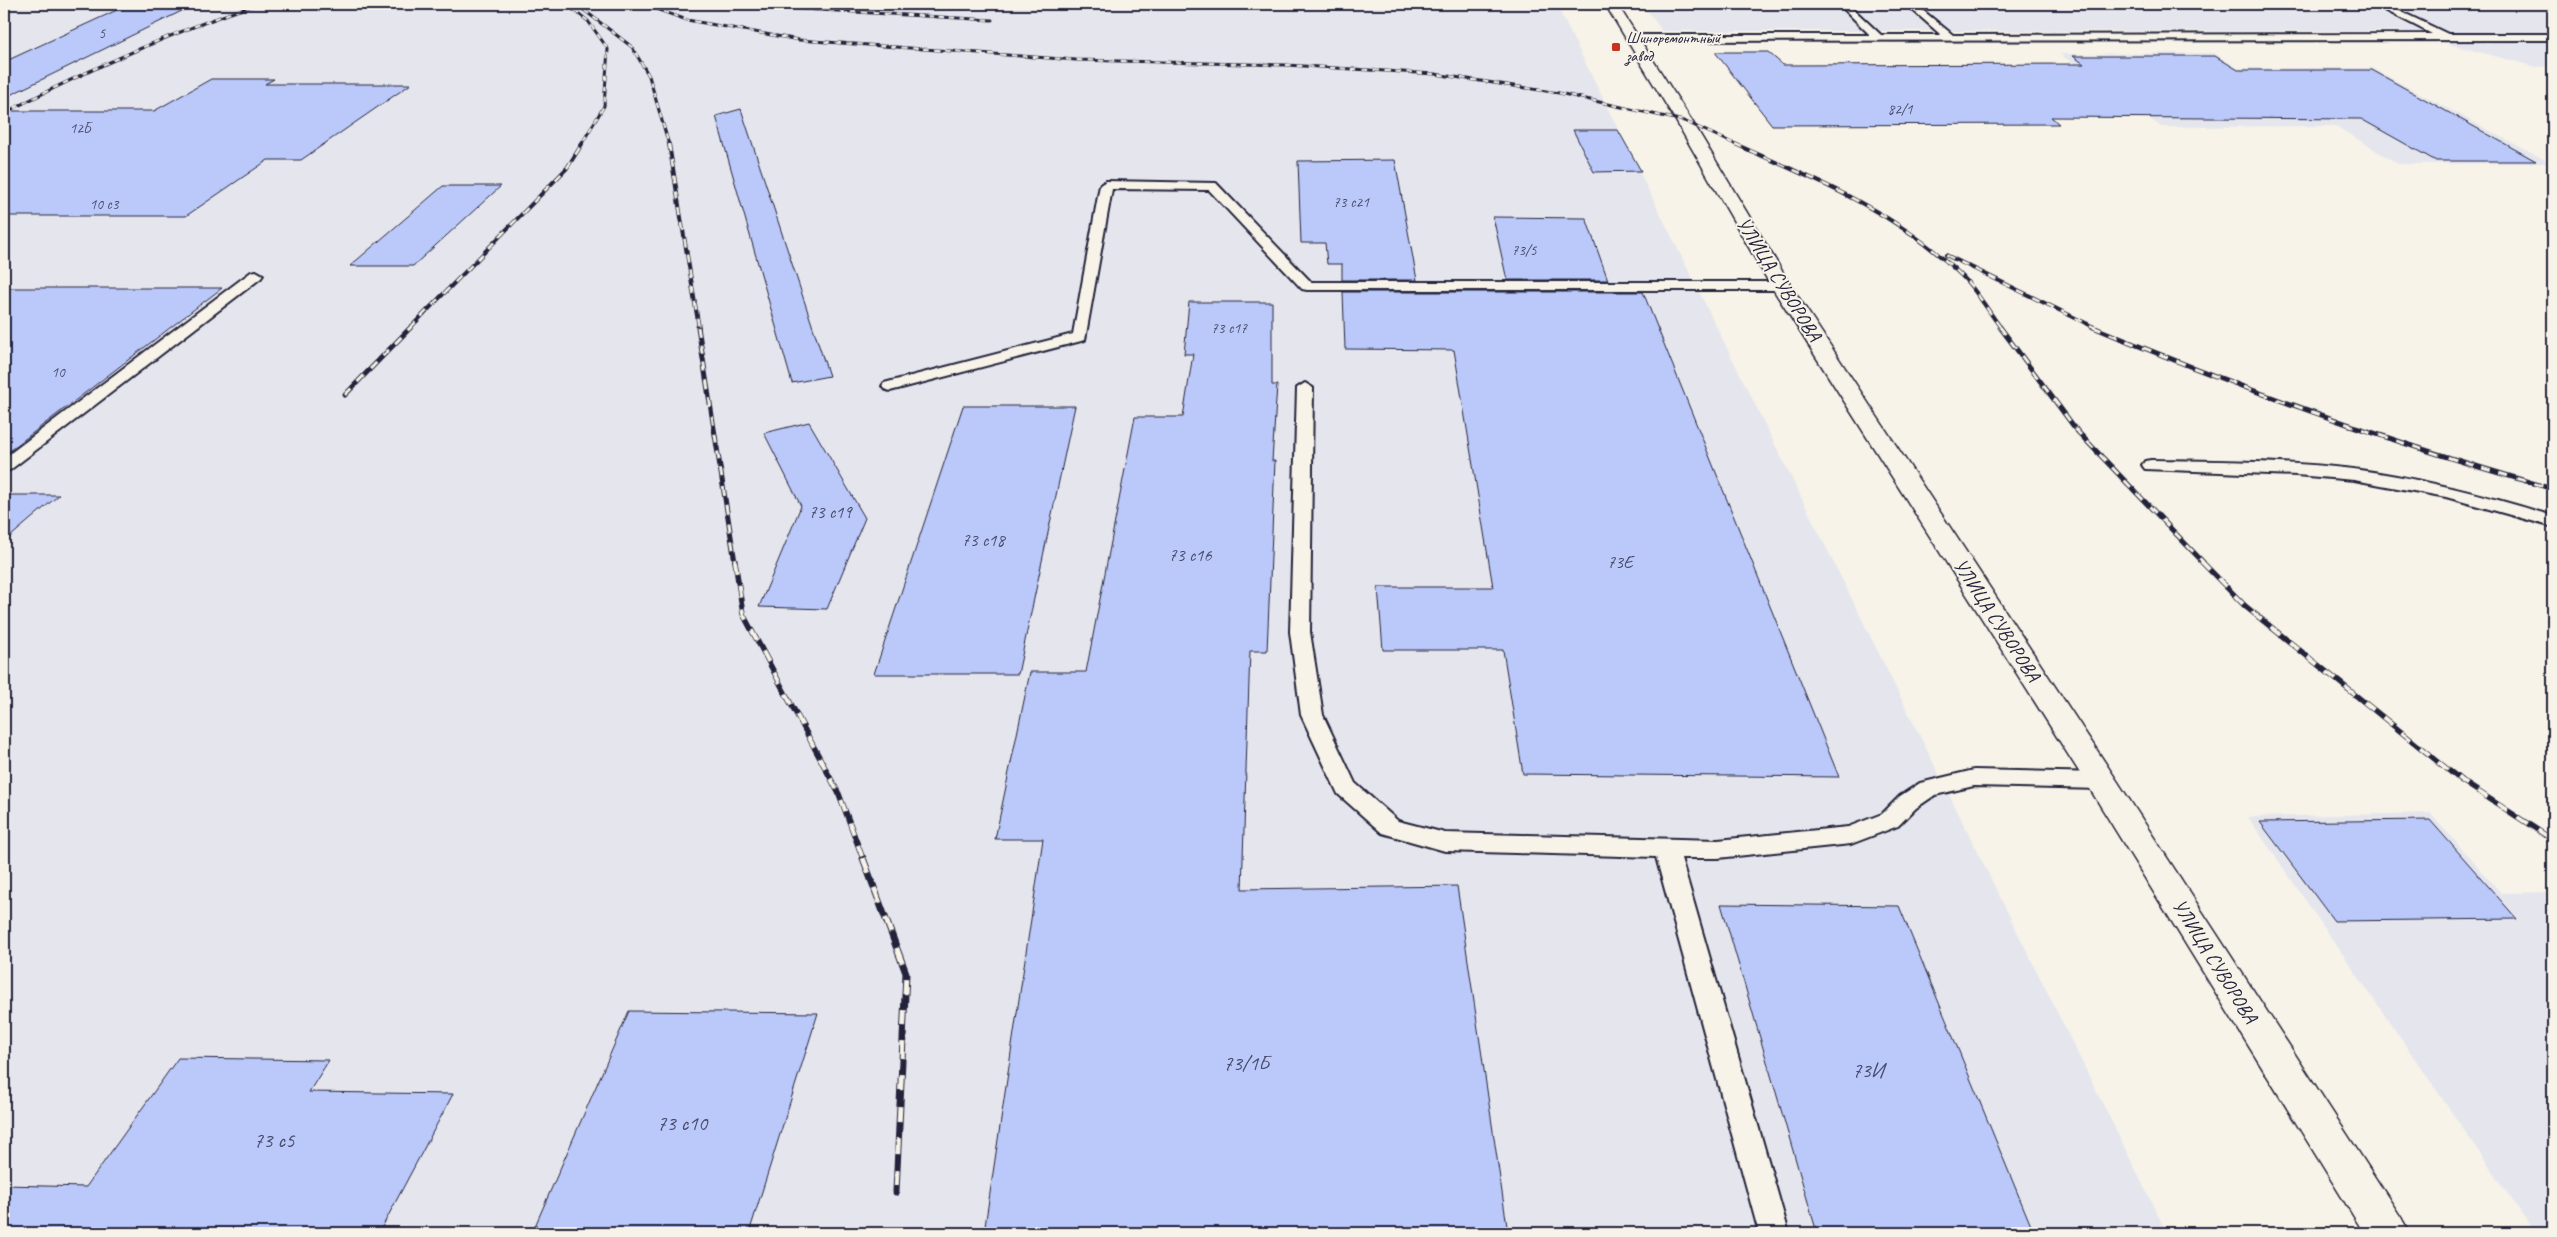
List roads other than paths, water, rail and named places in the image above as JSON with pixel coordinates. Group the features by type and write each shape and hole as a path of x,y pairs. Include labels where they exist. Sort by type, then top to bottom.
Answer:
{"main road":[{"name":"УЛИЦА СУВОРОВА","path":"1611,4 1781,286 2100,781 2387,1233"}],"lane":[{"path":"1843,4 1879,38"},
{"path":"1910,4 1951,38"},
{"path":"2378,4 2446,37"},
{"path":"1632,38 2553,37"},
{"path":"890,386 1080,337 1106,185 1212,186 1307,286 1781,286"},
{"path":"4,466 256,275"},
{"path":"1305,388 1300,632 1312,715 1346,788 1390,827 1445,842 1718,849 1851,835 1890,820 1908,802 1928,789 1974,778 2100,781"},
{"path":"2151,465 2283,469 2383,479 2490,503 2553,522"},
{"path":"1666,849 1774,1233"}],"railway":[{"path":"4,113 128,54 192,27 257,4"},
{"path":"566,4 588,21 608,49 604,106 581,145"},
{"path":"576,4 632,47 649,76 669,145"},
{"path":"642,4 687,20 799,40 1076,60 1286,65 1435,74 1559,93 1684,121 1737,145"},
{"path":"719,4 992,20"},
{"path":"410,328 567,168 582,144"},
{"path":"669,144 699,328"},
{"path":"1735,144 1795,170 1854,199 1909,232 1966,280 2001,328"},
{"path":"1946,255 2096,328"},
{"path":"345,395 411,327"},
{"path":"698,327 735,562"},
{"path":"2000,327 2078,432 2203,562"},
{"path":"2093,327 2206,373 2320,415 2436,454 2553,489"},
{"path":"735,561 743,614 839,794 863,859"},
{"path":"2201,561 2245,606 2462,781 2553,840"},
{"path":"863,858 906,973 896,1192"}],"place":[{"name":"Шиноремонтный завод","path":"1616,47"}]}
